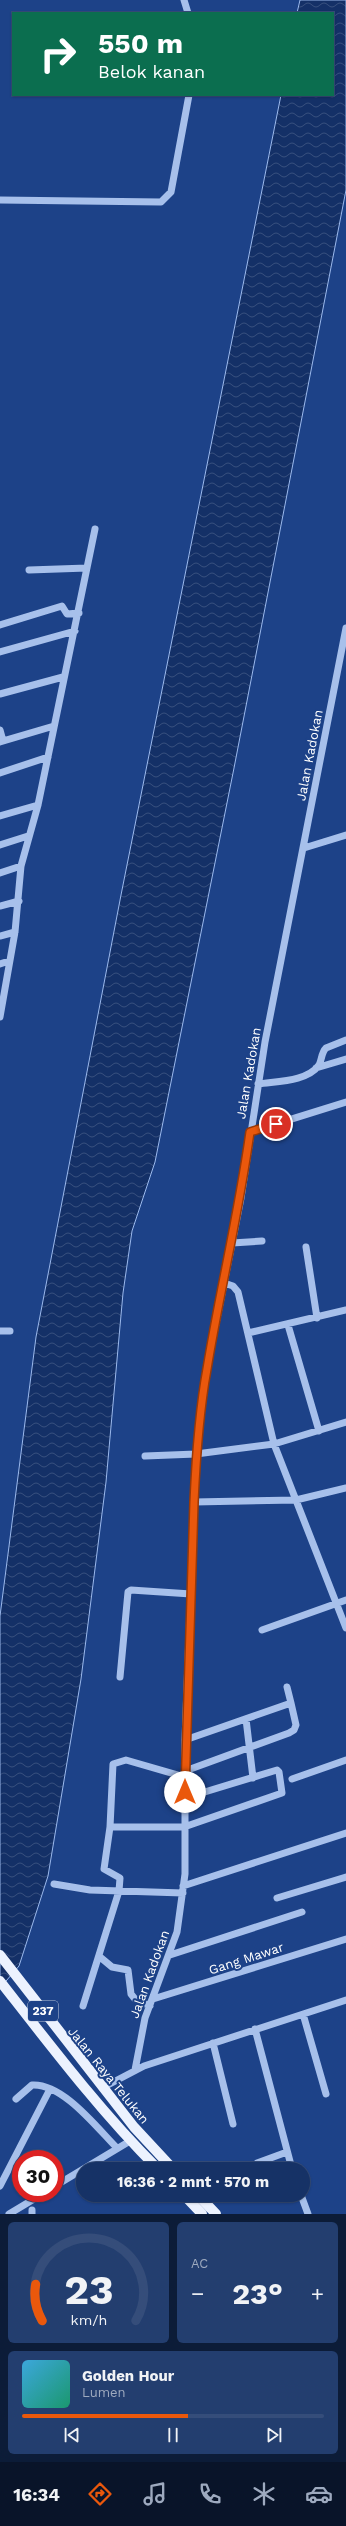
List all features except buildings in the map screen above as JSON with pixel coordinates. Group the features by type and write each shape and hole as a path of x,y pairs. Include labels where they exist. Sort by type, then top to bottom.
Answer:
{"main road":[{"name":"Jalan Raya Telukan","path":"0,1955 102,2088 134,2127 166,2162"},
{"name":"Jalan Raya Telukan","path":"0,1981 74,2075 130,2141 151,2162"},
{"path":"191,2202 202,2214"},
{"path":"205,2202 216,2214"}],"street":[{"path":"184,0 188,12"},
{"path":"0,200 161,202 171,192 189,96"},
{"path":"0,1017 15,932 21,866 28,836 38,805 63,677 75,631 95,529"},
{"path":"29,570 88,568"},
{"path":"0,625 62,606 67,614 78,612"},
{"name":"Jalan Kadokan","path":"134,2070 141,2036 170,1955 180,1921 183,1890 185,1740 196,1454 206,1369 232,1243 258,1084 346,628"},
{"path":"0,652 75,631"},
{"path":"0,694 63,677"},
{"path":"0,730 1,741 54,726"},
{"path":"0,773 48,757"},
{"path":"0,816 38,805"},
{"path":"304,848 346,834"},
{"path":"0,845 28,836"},
{"path":"0,873 21,866"},
{"path":"0,906 19,901"},
{"path":"0,936 15,932"},
{"path":"0,964 9,961"},
{"path":"316,1068 326,1048 346,1040"},
{"path":"258,1084 304,1076 316,1068 346,1059"},
{"path":"250,1132 346,1102"},
{"path":"232,1243 262,1241"},
{"path":"306,1247 317,1318"},
{"path":"224,1283 233,1286 238,1292 274,1444 346,1628"},
{"path":"248,1334 346,1310"},
{"path":"288,1325 319,1431"},
{"path":"0,1331 10,1331"},
{"path":"145,1456 196,1454 274,1444 346,1422"},
{"path":"194,1502 296,1500 346,1488"},
{"path":"120,1677 128,1592 131,1590 191,1594"},
{"path":"262,1630 346,1600"},
{"path":"83,2006 100,1958 119,1891 120,1878 104,1869 110,1827 113,1764 126,1760 185,1774 294,1730 296,1725 287,1687"},
{"path":"185,1740 291,1703"},
{"path":"246,1719 253,1778"},
{"path":"292,1779 346,1760"},
{"path":"110,1827 184,1827 282,1793 278,1771 185,1798"},
{"path":"54,1884 90,1890 183,1890 346,1833"},
{"path":"277,1898 346,1877"},
{"path":"170,1955 302,1912"},
{"name":"Gang Mawar","path":"152,2002 346,1939"},
{"path":"100,1958 112,1967 128,1970 131,1994 135,1999 152,2002"},
{"path":"102,2088 134,2070 346,2000"},
{"path":"303,2014 326,2094"},
{"path":"255,2029 290,2162"},
{"path":"213,2043 234,2124"},
{"path":"16,2099 32,2085 50,2090 70,2101 117,2148"},
{"path":"0,2186 50,2090"},
{"path":"64,2180 130,2141"},
{"path":"260,2162 287,2152"},
{"path":"9,2214 29,2202"},
{"path":"304,2202 308,2214"}],"water":[{"path":"300,0 346,0 346,190 234,768 155,1162 132,1231 123,1293 106,1482 81,1679 48,1876 19,1966 0,1988 0,1616 36,1337 121,895 281,96 334,96 334,12 297,12"}],"route":[{"path":"185,1792 185,1740 196,1454 206,1369 220,1307 241,1198 250,1132 276,1124"}]}
